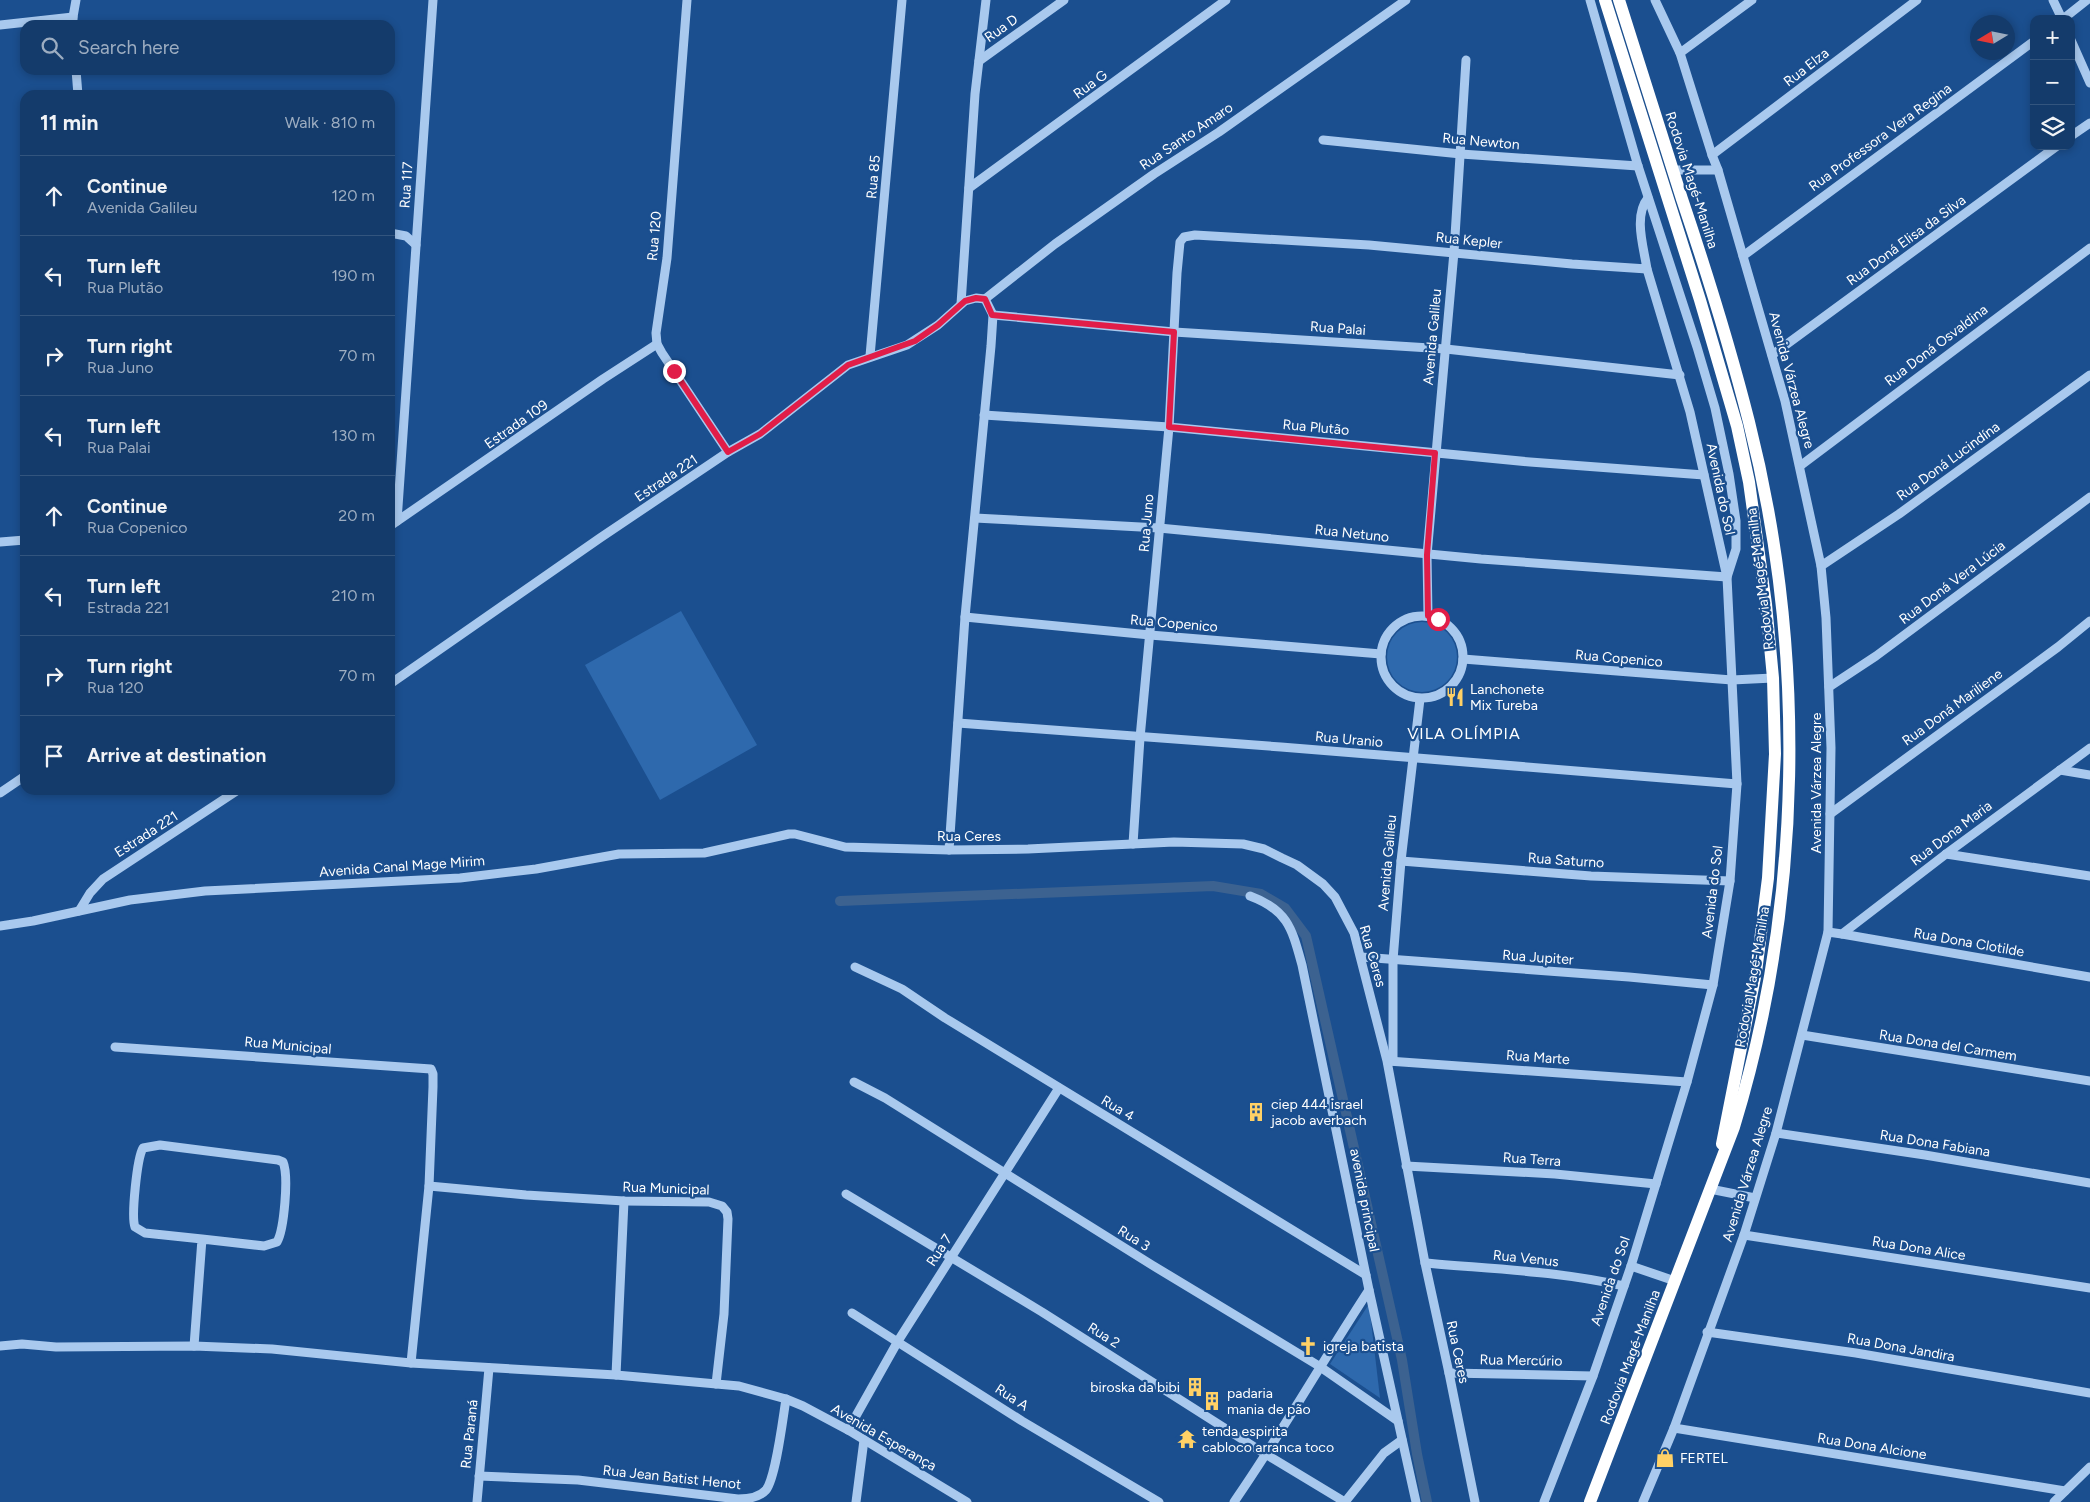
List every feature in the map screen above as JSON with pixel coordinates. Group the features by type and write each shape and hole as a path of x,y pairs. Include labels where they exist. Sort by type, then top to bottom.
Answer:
{"highway":[{"name":"Rodovia Magé-Manilha","path":"1605,0 1705,316 1737,426 1757,529 1766,604 1773,678 1775,754 1768,878 1756,972 1718,1166"},
{"name":"Rodovia Magé-Manilha","path":"1590,1502 1734,1127 1747,1087 1776,940 1788,810 1787,677 1781,602 1771,526 1750,423 1721,320 1619,0"}],"street":[{"path":"73,20 76,0"},
{"name":"Rua 117","path":"395,511 433,0"},
{"name":"Rua 120","path":"658,344 656,333 667,258 687,0"},
{"name":"Rua 85","path":"870,356 902,0"},
{"path":"961,304 979,61 986,0"},
{"name":"Rua D","path":"979,61 1064,0"},
{"name":"Rua G","path":"969,188 1226,0"},
{"name":"Rua Santo Amaro","path":"985,299 1069,234 1154,174 1219,132 1406,0"},
{"path":"1590,0 1638,166 1697,347 1722,439 1734,505 1736,536 1733,562 1727,577"},
{"name":"Avenida Várzea Alegre","path":"1643,1502 1674,1428 1707,1332 1744,1235 1776,1133 1828,932 1831,748 1826,618 1821,566 1800,466 1772,355 1718,170 1680,53 1655,0"},
{"path":"1680,53 1752,0"},
{"name":"Rua Elza","path":"1712,155 1917,0"},
{"path":"2053,0 2060,15"},
{"path":"2067,15 2087,0"},
{"path":"0,24 20,23"},
{"name":"Rua Professora Vera Regina","path":"1744,256 2030,44"},
{"path":"2075,49 2090,83"},
{"name":"Avenida Galileu","path":"1428,616 1427,555 1454,252 1466,60"},
{"path":"76,75 78,90"},
{"path":"2075,133 2090,122"},
{"name":"Rua Newton","path":"1323,140 1461,154 1638,166"},
{"name":"Rua Doná Elisa da Silva","path":"1772,355 2052,150"},
{"path":"1673,170 1718,170"},
{"path":"1647,269 1640,218 1641,210 1648,198"},
{"path":"395,234 406,236 416,245"},
{"name":"Rua Juno","path":"1133,844 1140,738 1169,427 1180,242 1189,235 1214,236"},
{"name":"Rua Kepler","path":"1214,236 1454,252 1572,264 1647,269"},
{"name":"Rua Doná Osvaldina","path":"1800,466 2090,248"},
{"name":"Avenida do Sol","path":"1544,1502 1593,1376 1631,1266 1687,1082 1713,985 1730,881 1737,784 1727,577 1680,375 1647,269"},
{"path":"949,850 966,617 992,315 985,299 970,299 961,304"},
{"name":"Estrada 221","path":"395,681 600,538 728,452 760,434 840,370 870,356 915,341 938,325 961,304"},
{"name":"Rua Palai","path":"992,315 1174,332 1446,349 1680,375"},
{"path":"658,344 684,387 728,452"},
{"name":"Estrada 109","path":"395,523 603,379 658,344"},
{"name":"Rua Doná Lucindína","path":"1821,566 1899,514 2090,375"},
{"name":"Rua Plutão","path":"984,415 1169,427 1435,453 1704,475"},
{"name":"Rua Doná Vera Lúcia","path":"1829,686 1889,646 2090,497"},
{"name":"Rua Netuno","path":"975,518 1159,528 1427,555 1727,577"},
{"path":"0,542 20,540"},
{"path":"1428,616 1442,621 1454,631 1462,649 1463,659 1459,675 1450,688 1436,696 1420,699 1406,696 1393,686 1387,677 1381,654 1383,642 1393,627 1409,618 1428,616"},
{"name":"Rua Copenico","path":"966,617 1150,635 1381,654"},
{"name":"Rua Doná Mariliene","path":"1830,814 2058,647 2090,621"},
{"name":"Rua Copenico","path":"1463,659 1732,680 1773,678"},
{"name":"Avenida Galileu","path":"1390,1061 1393,960 1401,861 1420,699"},
{"name":"Rua Uranio","path":"958,724 1244,744 1737,784"},
{"name":"Rua Dona Maria","path":"1842,934 1946,854 2090,748"},
{"path":"2060,770 2090,775"},
{"path":"0,793 20,779"},
{"name":"Estrada 221","path":"79,911 90,893 103,879 230,795"},
{"name":"Avenida Canal Mage Mirim","path":"0,926 33,921 130,900 205,891 460,878 536,869 619,854 699,854 789,834 806,837"},
{"name":"Rua Ceres","path":"806,837 844,847 949,850 1223,842 1264,849 1297,865 1324,884 1335,897 1354,933 1390,1061 1406,1166 1475,1502"},
{"path":"1946,854 2090,876"},
{"name":"Rua Saturno","path":"1401,861 1591,876 1730,881"},
{"name":"avenida principal","path":"1250,896 1262,901 1280,913 1293,932 1416,1502"},
{"path":"1828,932 1842,934"},
{"name":"Rua Dona Clotilde","path":"1842,934 2090,977"},
{"name":"Rua Jupiter","path":"1361,958 1713,985"},
{"name":"Rua 4","path":"855,968 902,989 1059,1088 1366,1275"},
{"name":"Rua Dona del Carmem","path":"1802,1035 2090,1081"},
{"name":"Rua Municipal","path":"115,1047 431,1069 434,1074 429,1186 411,1363"},
{"name":"Rua Marte","path":"1390,1061 1687,1082"},
{"name":"Rua 3","path":"854,1082 885,1098 1006,1172 1143,1260 1319,1366 1398,1421"},
{"name":"Rua 7","path":"848,1430 898,1341 1059,1088"},
{"name":"Rua Dona Fabiana","path":"1776,1133 1925,1155 2090,1183"},
{"path":"160,1146 283,1162 285,1173 284,1205 280,1237 276,1242 264,1246 202,1239 145,1233 135,1227 134,1210 140,1158 143,1148 160,1146"},
{"name":"Rua Terra","path":"1406,1166 1555,1174 1656,1184"},
{"name":"Rua Municipal","path":"429,1186 526,1195 624,1201 710,1202 722,1206 727,1212 728,1234 724,1314 716,1384"},
{"path":"1710,1189 1755,1198"},
{"name":"Rua 2","path":"846,1194 1058,1322 1267,1455 1345,1502"},
{"path":"616,1375 624,1201"},
{"name":"Rua Dona Alice","path":"1744,1235 2090,1288"},
{"path":"194,1346 202,1239"},
{"name":"Rua Venus","path":"1425,1264 1511,1270 1592,1279 1624,1286"},
{"path":"1631,1266 1675,1281"},
{"path":"1234,1502 1267,1455 1319,1366 1369,1290"},
{"name":"Rua A","path":"852,1313 1022,1420 1159,1502"},
{"name":"Rua Dona Jandira","path":"1707,1332 1856,1353 2090,1393"},
{"path":"0,1346 22,1344 41,1347 74,1348 194,1346 272,1349 411,1363 616,1375 716,1384 746,1388 786,1399"},
{"name":"Rua Paraná","path":"477,1502 489,1368"},
{"name":"Rua Mercúrio","path":"1449,1373 1593,1376"},
{"name":"Avenida Esperança","path":"786,1399 848,1430 966,1502"},
{"name":"Rua Jean Batist Henot","path":"479,1476 578,1480 650,1487 738,1499 754,1497 766,1490 769,1483 776,1458 786,1399"},
{"name":"Rua Dona Alcione","path":"1674,1428 2065,1491"},
{"path":"856,1502 864,1440"},
{"path":"1345,1502 1384,1453 1402,1440"},
{"path":"2054,1502 2090,1467"}],"shaded area":[{"path":"681,611 757,745 660,800 585,665"},
{"path":"1415,622 1429,622 1442,628 1451,637 1457,650 1455,670 1447,682 1429,692 1415,692 1402,686 1393,677 1387,664 1387,650 1393,637 1402,628"},
{"path":"1369,1304 1380,1398 1330,1364"}],"waterway":[{"path":"840,901 1213,886 1261,894 1285,908 1306,936 1402,1360 1417,1454 1427,1502"}],"place":[{"name":"Lanchonete Mix Tureba","path":"1455,697"},
{"name":"ciep 444 israel jacob averbach","path":"1256,1112"},
{"name":"igreja batista","path":"1308,1346"},
{"name":"biroska da bibi","path":"1195,1387"},
{"name":"padaria mania de pão","path":"1212,1401"},
{"name":"tenda espirita cabloco arranca toco","path":"1187,1439"},
{"name":"FERTEL","path":"1665,1458"}],"district":[{"name":"VILA OLÍMPIA","path":"1464,733"}],"route":[{"path":"674,371 728,452 760,434 840,370 870,356 915,341 970,299 985,299 988,302 992,315 1174,332 1169,427 1435,453 1427,555 1428,616 1438,619"}]}
